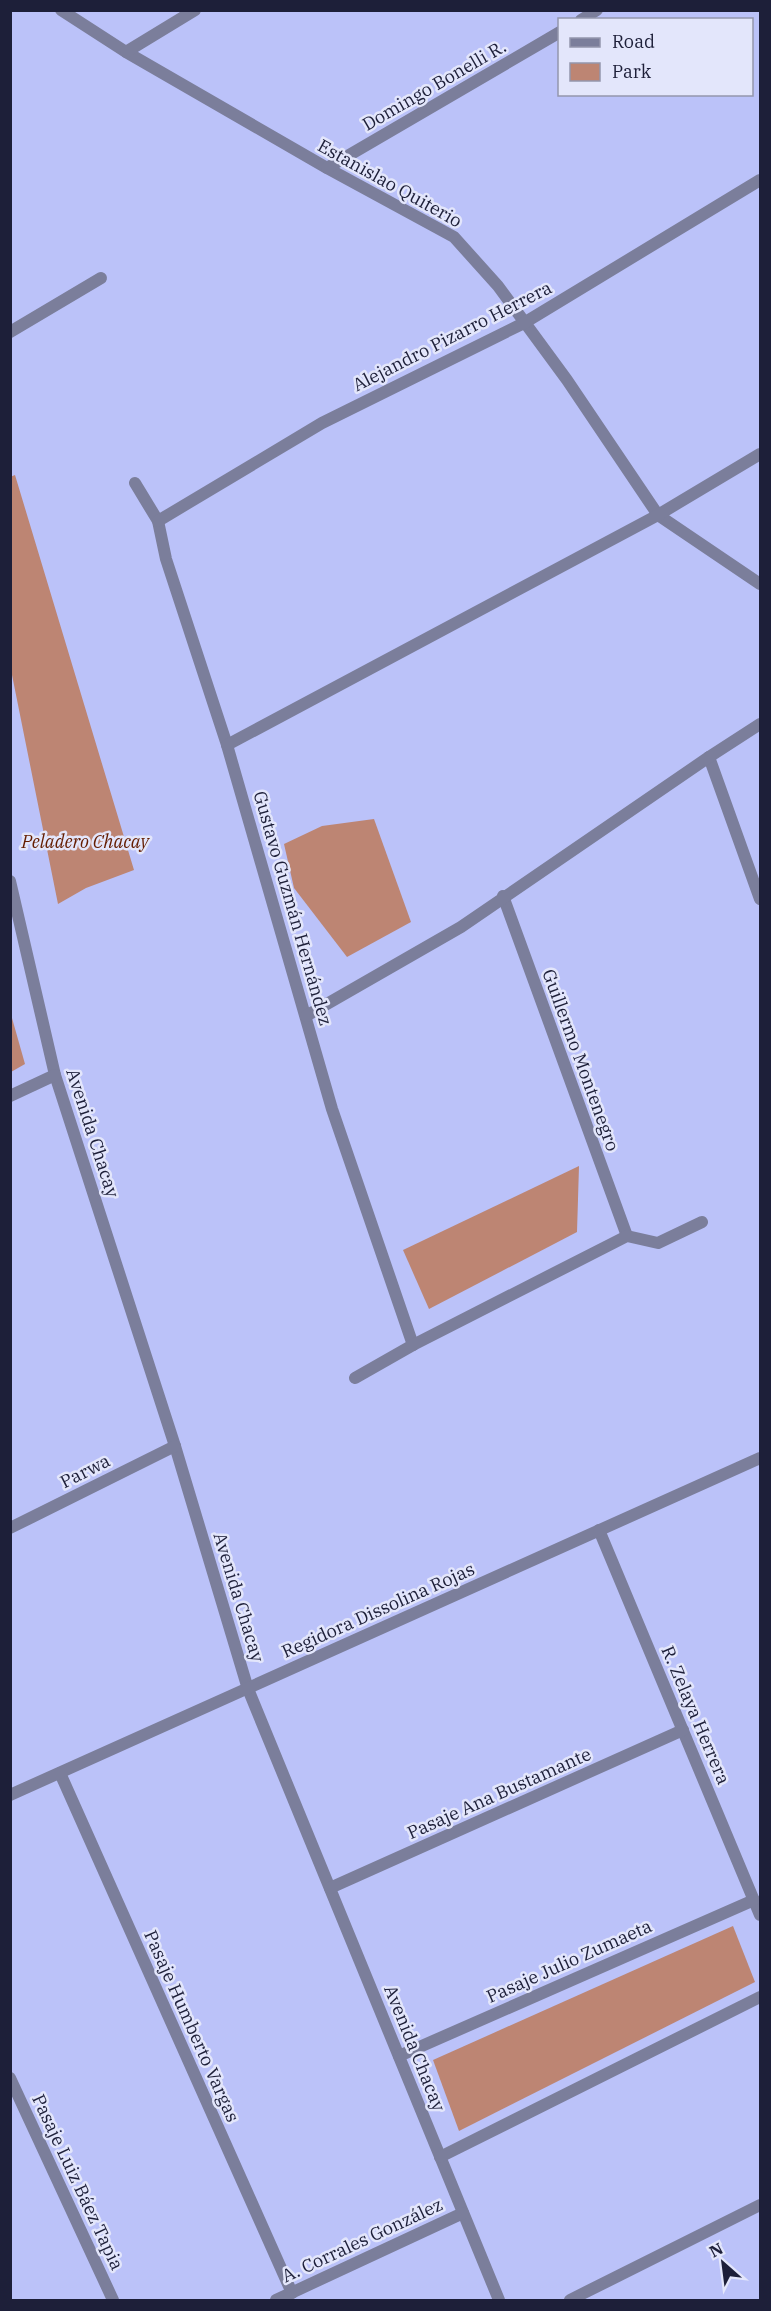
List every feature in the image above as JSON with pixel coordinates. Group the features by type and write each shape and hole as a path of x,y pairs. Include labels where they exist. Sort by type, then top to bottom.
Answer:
{"street":[{"name":"Estanislao Quiterio","path":"61,10 126,52 327,168 454,237 498,286 567,380 658,515 760,584"},
{"path":"126,52 195,10"},
{"path":"584,18 597,10"},
{"name":"Domingo Bonelli R.","path":"327,168 558,33"},
{"name":"Alejandro Pizarro Herrera","path":"158,521 321,423 524,323 760,180"},
{"path":"10,332 101,278"},
{"path":"227,745 658,515 760,454"},
{"name":"Gustavo Guzmán Hernández","path":"135,483 158,521 166,559 227,745 332,1109 413,1345"},
{"path":"306,1016 461,927 502,896 760,724"},
{"path":"709,757 760,899"},
{"name":"Avenida Chacay","path":"10,881 14,918 55,1075 175,1446 248,1689 499,2301"},
{"name":"Guillermo Montenegro","path":"502,896 627,1236"},
{"path":"10,1096 55,1075"},
{"path":"355,1378 413,1345 627,1236 658,1244 702,1222"},
{"name":"Parwa","path":"10,1528 175,1446"},
{"name":"Regidora Dissolina Rojas","path":"10,1795 760,1458"},
{"name":"R. Zelaya Herrera","path":"599,1530 760,1915"},
{"name":"Pasaje Ana Bustamante","path":"330,1888 683,1730"},
{"name":"Pasaje Humberto Vargas","path":"60,1773 292,2293"},
{"name":"Pasaje Julio Zumaeta","path":"399,2056 754,1900"},
{"path":"440,2157 760,1997"},
{"name":"Pasaje Luiz Báez Tapia","path":"10,2078 113,2301"},
{"path":"570,2301 760,2205"},
{"name":"A. Corrales González","path":"276,2301 463,2213"}],"green space":[{"name":"Peladero Chacay","path":"15,475 134,870 86,888 58,904 11,670 10,477"},
{"path":"374,819 411,922 347,957 294,888 284,844 322,826"},
{"path":"10,1011 25,1064 11,1072 10,1072"},
{"path":"579,1166 577,1232 429,1309 403,1250"},
{"path":"733,1926 755,1982 459,2131 433,2060"}]}
